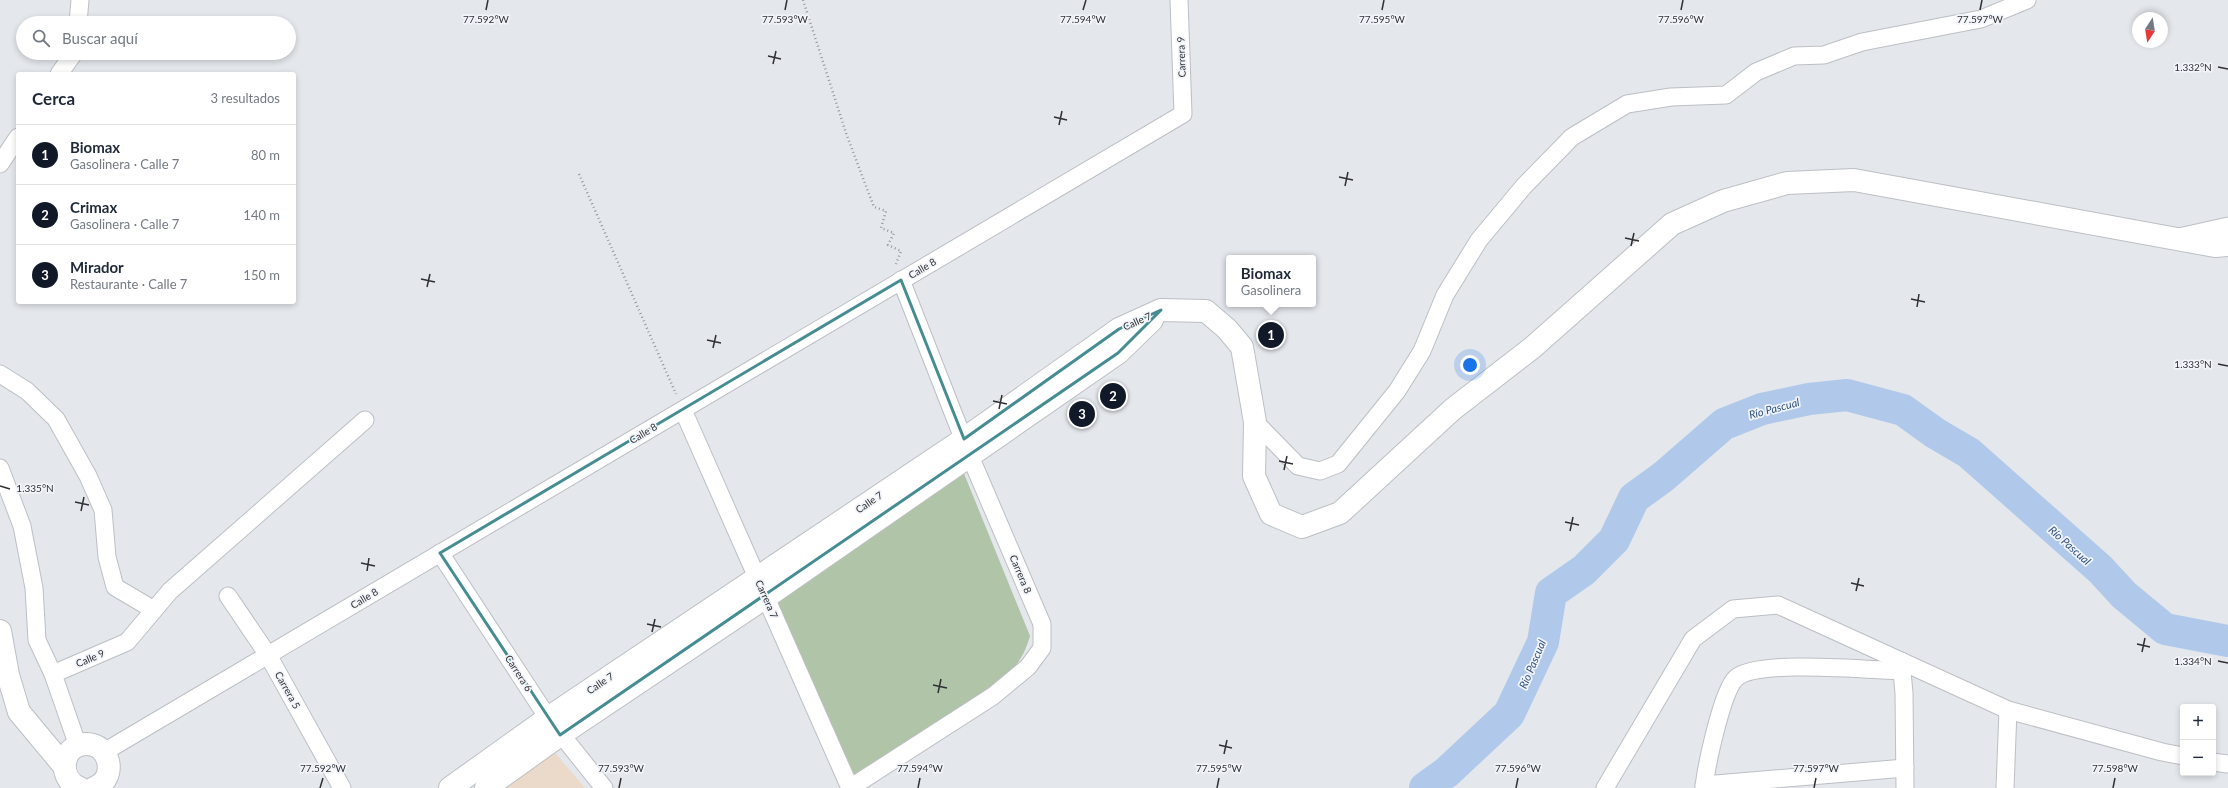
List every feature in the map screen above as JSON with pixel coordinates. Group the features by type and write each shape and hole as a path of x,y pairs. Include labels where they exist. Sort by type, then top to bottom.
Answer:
{"main road":[{"path":"1255,422 1254,476 1271,514 1302,527 1340,512 1453,409 1532,348 1672,224 1723,201 1787,183 1854,180 2215,246 2228,245"},
{"name":"Calle 7","path":"450,788 766,597 967,448 1119,329 1162,310 1206,311 1227,329 1242,347 1255,422"},
{"name":"Calle 7","path":"486,788 554,726 757,577 967,448"},
{"path":"0,631 8,674 18,712 64,766 69,781 80,788"},
{"path":"64,766 68,754 78,746 91,744 97,746 104,752 109,762 110,769 103,786"}],"street":[{"path":"79,16 80,0"},
{"name":"Carrera 9","path":"1179,0 1183,114"},
{"path":"1255,422 1298,466 1320,471 1338,464 1397,392 1422,351 1445,295 1480,240 1524,186 1572,137 1627,104 1672,97 1726,95 1756,72 1794,56 1824,55 1862,42 1981,19 2027,0"},
{"path":"60,72 69,60"},
{"name":"Calle 8","path":"104,752 1183,114"},
{"path":"0,164 16,140"},
{"path":"2175,238 2228,226"},
{"name":"Carrera 8","path":"850,788 993,696 1028,667 1042,648 1042,624 967,448 901,280"},
{"path":"0,374 27,391 56,419 88,476 103,510 108,557 115,587 154,610 170,591 365,420"},
{"name":"Carrera 7","path":"683,410 850,788"},
{"path":"0,468 22,526 34,588 36,640 54,674 78,746"},
{"name":"Carrera 6","path":"440,553 554,726 604,788"},
{"name":"Carrera 5","path":"228,596 268,655 342,788"},
{"path":"1605,788 1693,639 1733,609 1778,605 1902,666 2008,710 2162,752 2180,755"},
{"name":"Calle 9","path":"54,674 127,642 154,610"},
{"path":"1902,666 1905,788"},
{"path":"1902,666 1777,667 1745,672 1735,678 1723,704 1711,748 1704,787 1905,768"},
{"path":"2005,788 2008,710"},
{"path":"2216,762 2228,764"}],"path":[{"path":"803,0 846,136 874,207 886,211 881,228 894,233 888,245 901,251 895,264 906,266 901,280"},
{"path":"579,174 683,410"}],"highlighted area":[{"path":"901,280 964,439 1119,329 1161,310 1118,353 560,735 440,553"}],"shaded area":[{"path":"551,748 585,788 495,788"}],"green space":[{"path":"963,471 1030,636 1026,649 1014,668 1005,678 856,779 776,599"}],"waterway":[{"name":"Río Pascual","path":"1425,788 1447,772 1509,714 1543,642 1551,593 1584,570 1614,540 1634,498 1663,477 1724,424 1762,409 1809,399 1847,395 1903,410 1935,433 1969,453 2100,569 2124,595 2165,629 2228,641"}],"place":[{"name":"Biomax","path":"1271,335"},
{"name":"Crimax","path":"1113,396"},
{"name":"Mirador","path":"1082,414"}]}
